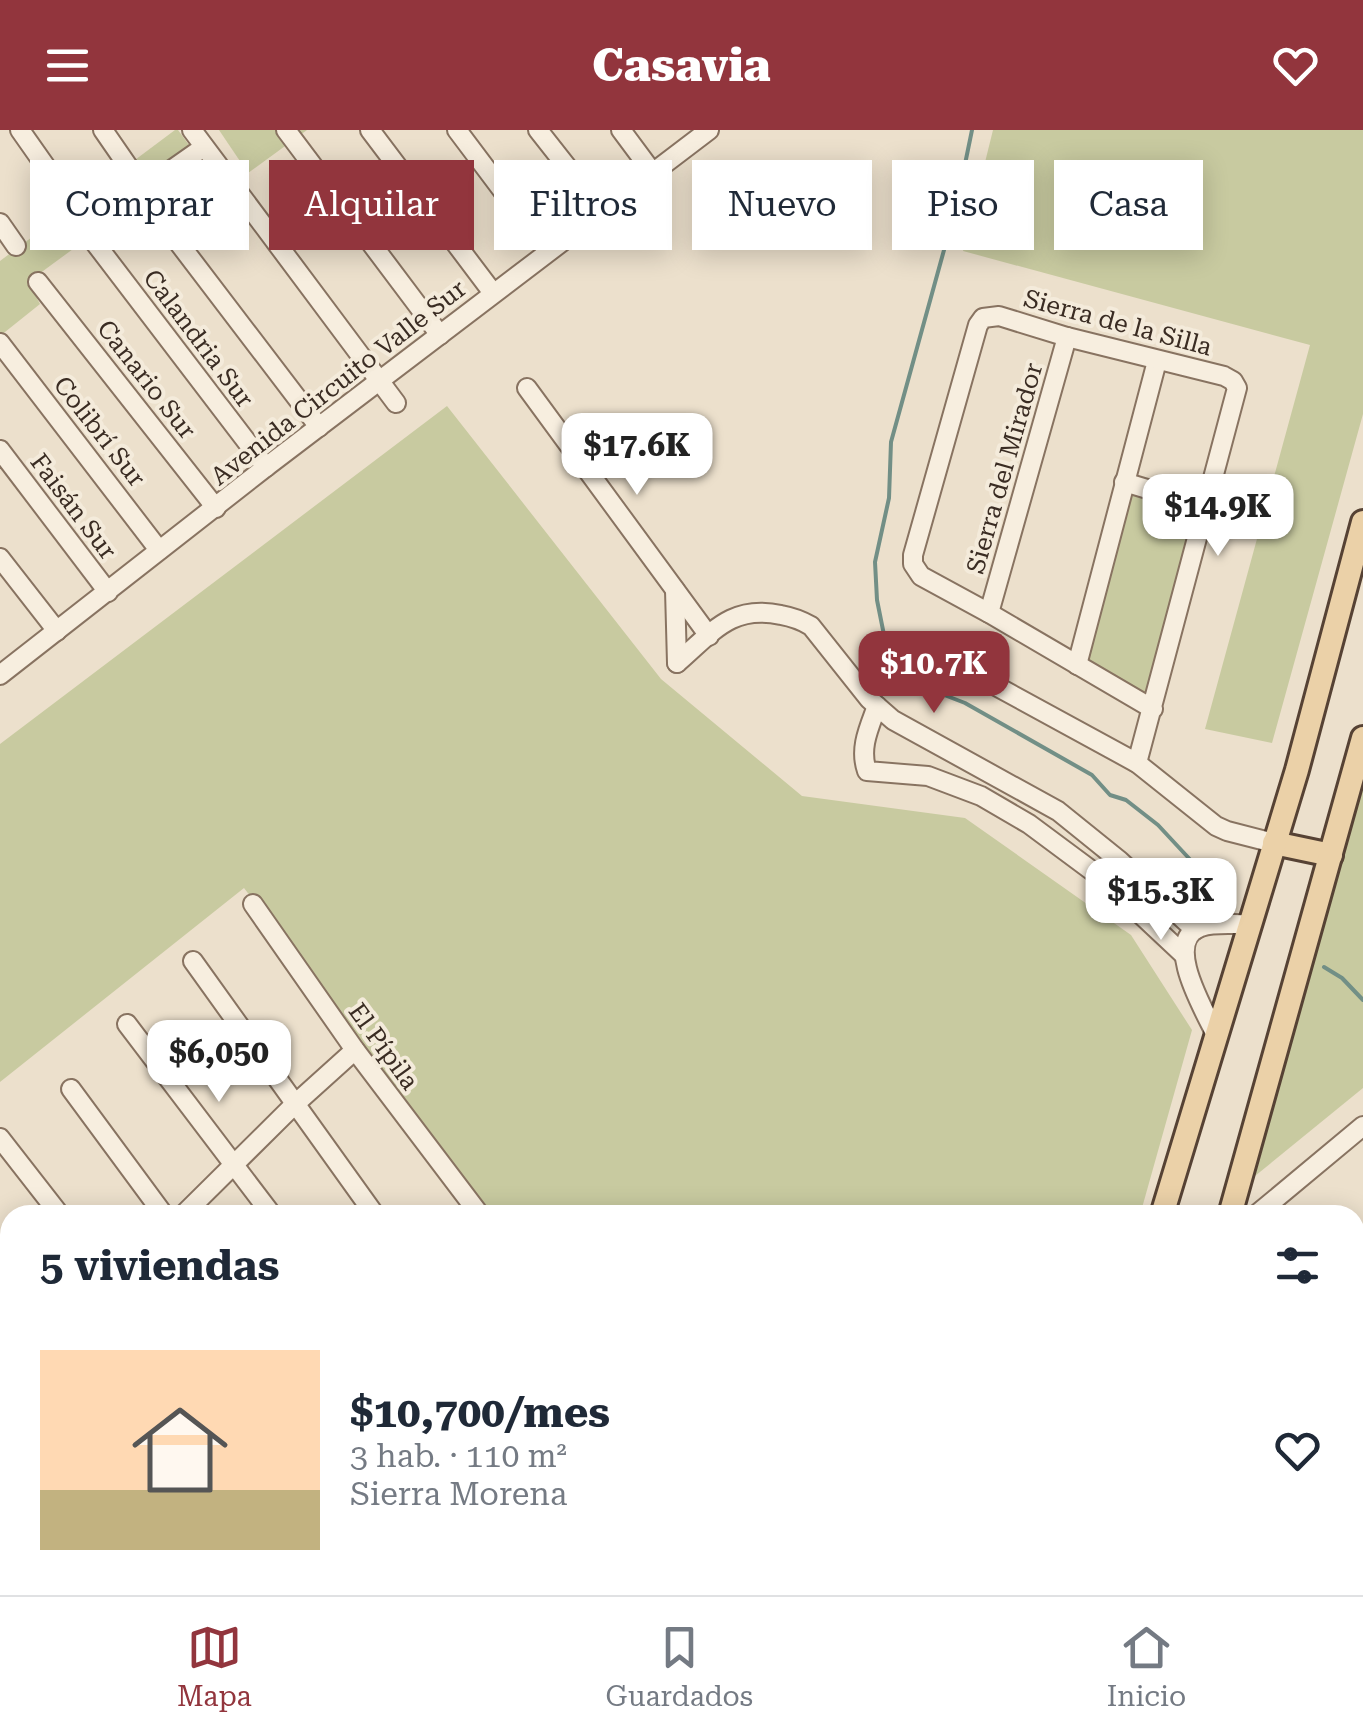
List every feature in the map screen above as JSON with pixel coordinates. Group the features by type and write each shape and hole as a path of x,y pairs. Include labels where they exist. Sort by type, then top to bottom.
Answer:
{"main road":[{"path":"1165,1205 1297,770 1363,522"},
{"path":"1233,1205 1363,738"},
{"path":"1274,843 1331,855"}],"street":[{"path":"20,130 41,160"},
{"path":"102,130 123,160"},
{"path":"192,130 396,403"},
{"path":"286,130 440,335"},
{"path":"370,130 494,293"},
{"path":"457,130 548,251"},
{"path":"538,130 561,160"},
{"path":"621,130 643,160"},
{"name":"Avenida Circuito Valle Sur","path":"669,160 705,131"},
{"path":"185,160 204,146"},
{"path":"0,222 16,246"},
{"name":"Calandria Sur","path":"100,250 266,467"},
{"path":"184,250 319,428"},
{"name":"Avenida Circuito Valle Sur","path":"2,669 108,592 548,251"},
{"name":"Canario Sur","path":"38,282 216,508"},
{"name":"Sierra de la Silla","path":"989,613 920,576 913,564 978,325 984,318 998,316 1233,381 1238,388 1207,507"},
{"name":"Sierra del Mirador","path":"989,613 1067,337"},
{"name":"Colibrí Sur","path":"0,344 160,550"},
{"path":"1077,665 1157,360"},
{"path":"527,388 709,636"},
{"name":"Faisán Sur","path":"0,450 108,592"},
{"path":"1124,482 1207,507 1137,763"},
{"path":"0,558 57,631"},
{"path":"675,590 677,662 728,620 744,612 801,620 811,626 893,720 1058,811 1196,930"},
{"path":"989,613 1153,710"},
{"path":"917,643 1137,763 1216,826 1274,843"},
{"path":"877,706 866,736 863,760 867,771 928,776 981,796 1029,824 1103,879 1184,956"},
{"name":"El Pípila","path":"252,904 355,1050 472,1205"},
{"path":"1216,1035 1185,966 1184,948 1191,932 1202,926 1250,924"},
{"path":"193,961 368,1205"},
{"path":"126,1024 265,1205"},
{"path":"193,1205 355,1050"},
{"path":"71,1090 157,1205"},
{"path":"1268,1205 1363,1126"},
{"path":"0,1138 52,1205"}],"green space":[{"path":"178,130 200,160 135,160"},
{"path":"219,130 307,130 249,172 249,160 239,160"},
{"path":"993,130 1363,130 1363,414 1272,743 1205,729 1310,345 963,251 1034,250 1034,160 986,160"},
{"path":"30,239 30,250 72,250 28,282 40,304 0,336 0,261"},
{"path":"447,406 661,679 802,796 965,818 1131,935 1192,1030 1143,1205 485,1205 244,888 0,1082 0,744"},
{"path":"1132,494 1168,499 1199,518 1149,688 1144,693 1086,658 1125,499"},
{"path":"1363,774 1363,1088 1255,1176"}],"waterway":[{"path":"972,130 957,203 891,442 889,498 875,562 885,640 908,672 934,691 965,703 1092,775 1110,795 1126,800 1158,825 1224,896"},
{"path":"1324,967 1342,978 1363,1000"}]}
